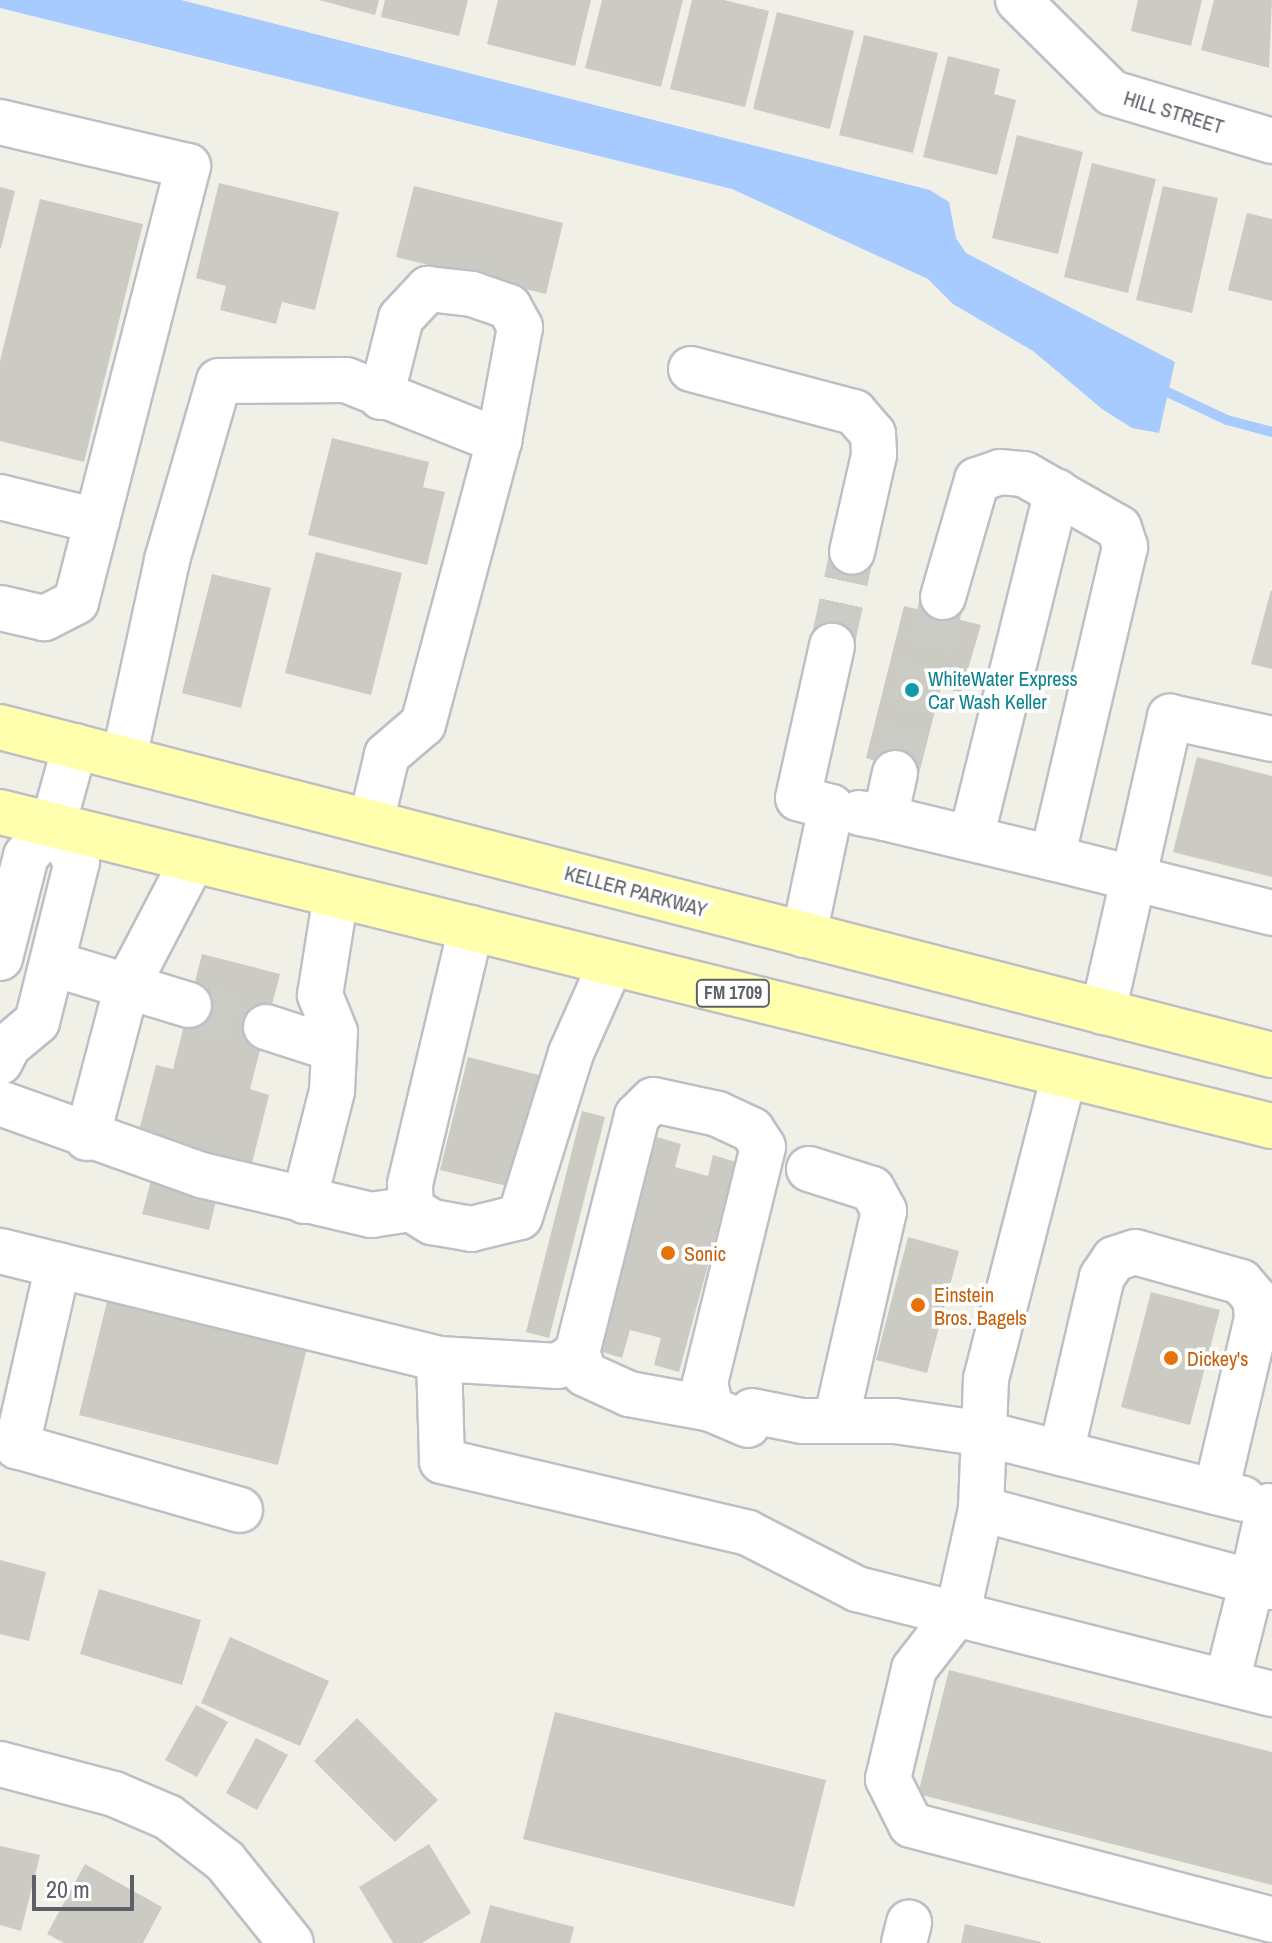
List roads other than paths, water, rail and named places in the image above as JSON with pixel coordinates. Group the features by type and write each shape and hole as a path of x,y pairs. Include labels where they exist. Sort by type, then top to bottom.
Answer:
{"main road":[{"name":"KELLER PARKWAY","path":"0,727 1272,1055"},
{"name":"FM 1709","path":"0,812 1272,1126"}],"street":[{"name":"HILL STREET","path":"1018,0 1066,19 1112,93 1272,141"},
{"path":"0,122 188,166 76,602 44,618 0,608"},
{"path":"371,822 387,755 423,724 499,441 520,327 509,307 428,289 414,299 401,318 381,397"},
{"path":"691,369 854,412 873,434 874,455 852,552"},
{"path":"124,758 167,560 219,381 346,380 381,397 499,441"},
{"path":"943,597 977,480 1000,472 1024,474 1119,528 1125,547 1052,858"},
{"path":"971,838 1057,491"},
{"path":"0,497 97,521"},
{"path":"832,646 798,798 1272,913"},
{"path":"1103,1012 1170,717 1272,739"},
{"path":"1,949 26,856 53,825 75,746"},
{"path":"885,818 895,773"},
{"path":"804,935 831,807"},
{"path":"3,1046 37,1022 54,964 77,862 53,825"},
{"path":"87,1138 127,986 193,860"},
{"path":"304,1201 332,1091 335,1032 320,995 336,895"},
{"path":"411,1209 410,1184 471,928"},
{"path":"0,1103 87,1138 304,1201 371,1215 411,1209 432,1222 471,1229 520,1217 571,1053 611,963"},
{"path":"54,964 189,1005"},
{"path":"266,1027 334,1049"},
{"path":"1064,1075 986,1379 981,1509 958,1612 914,1669 888,1779 911,1825 1272,1920"},
{"path":"836,1421 884,1211 872,1189 718,1114 653,1100 637,1116 577,1353 585,1374 629,1394 737,1415 836,1421 895,1421 985,1434 1271,1506 1262,1584 1227,1681"},
{"path":"737,1415 705,1383 761,1169 763,1147 752,1130"},
{"path":"0,1251 439,1359 558,1366 577,1353"},
{"path":"1061,1453 1102,1277 1114,1259 1135,1252 1241,1282 1255,1298 1257,1318 1216,1492"},
{"path":"58,1265 17,1446 240,1510"},
{"path":"439,1359 442,1461 748,1533 857,1589 958,1612 1272,1694"},
{"path":"981,1509 1262,1584"},
{"path":"0,1764 114,1794 168,1817 225,1861 291,1943"}],"water":[{"path":"0,0 181,0 930,190 949,202 956,238 966,253 1175,362 1159,433 1132,428 1102,409 1033,351 953,304 928,279 732,189 0,8"}],"waterway":[{"path":"1159,388 1227,420 1272,432"}],"tunnel":[{"path":"832,646 852,552"},
{"path":"895,773 943,597"},
{"path":"189,1005 266,1027"}],"place":[{"name":"WhiteWater Express Car Wash Keller","path":"912,690"},
{"name":"Sonic","path":"668,1253"},
{"name":"Einstein Bros. Bagels","path":"918,1305"},
{"name":"Dickey's","path":"1171,1358"}]}
